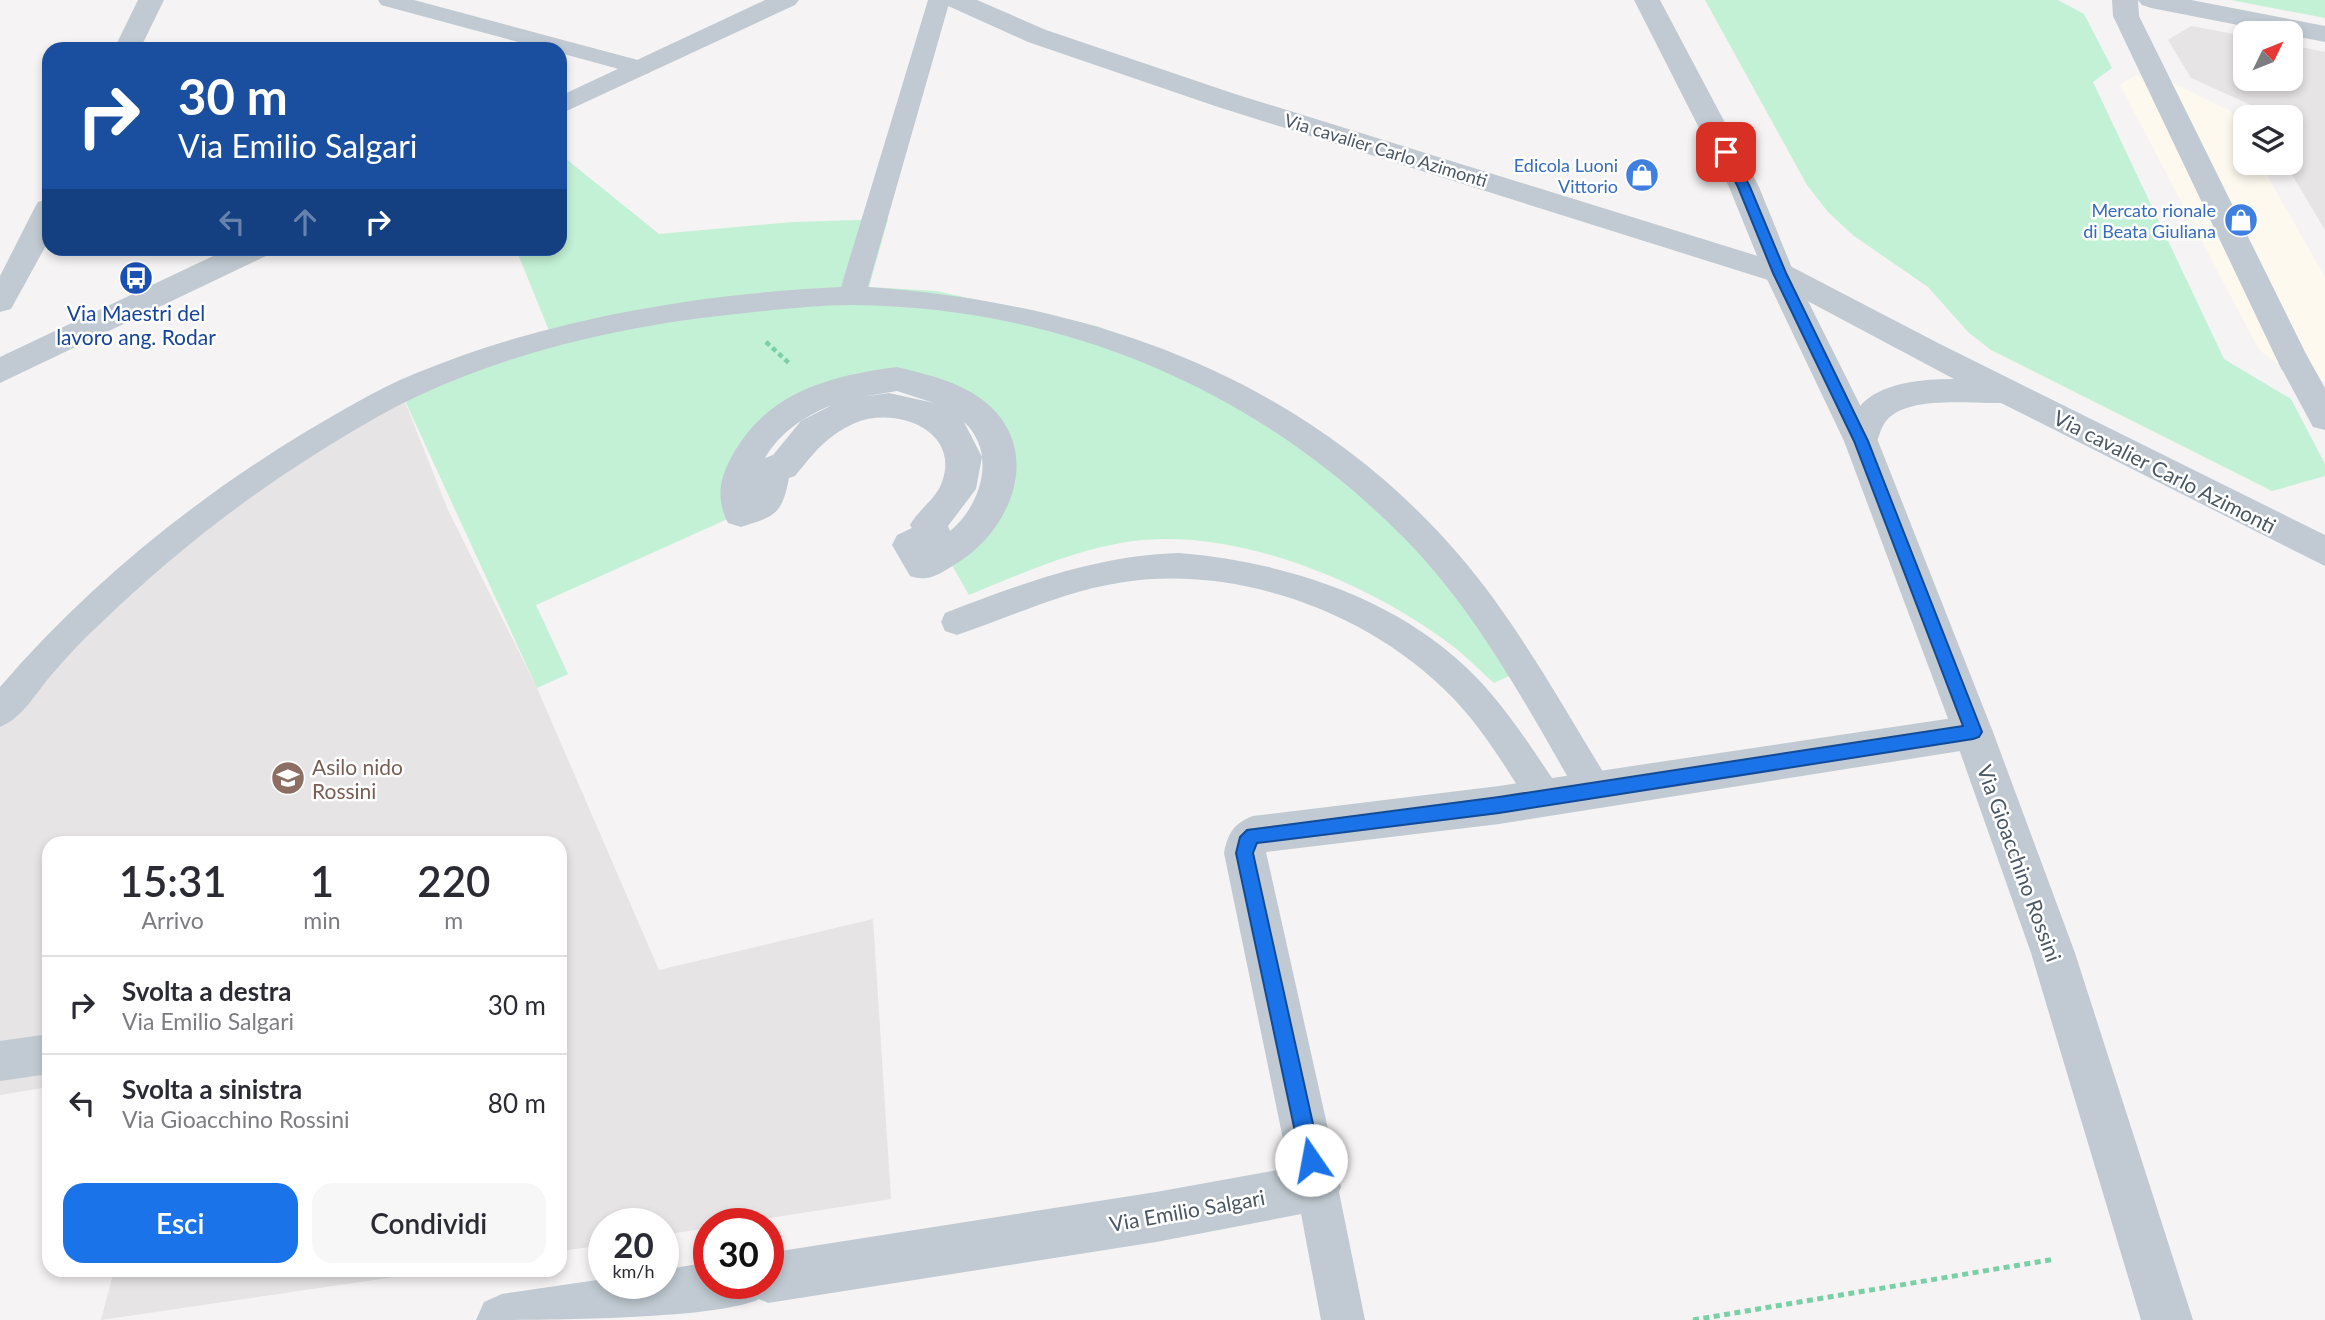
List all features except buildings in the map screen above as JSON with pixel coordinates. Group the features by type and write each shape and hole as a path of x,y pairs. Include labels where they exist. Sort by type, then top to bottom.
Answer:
{"street":[{"path":"130,42 151,0"},
{"path":"567,103 786,0"},
{"name":"Via cavalier Carlo Azimonti","path":"955,0 1037,36 1225,100 1779,273 2325,552"},
{"name":"Via Gioacchino Rossini","path":"1647,0 1744,187 1779,273 1861,441 1973,732 2053,953 2167,1320"},
{"path":"2125,0 2126,16 2294,362 2325,418"},
{"path":"2151,0 2325,34"},
{"path":"0,301 17,274 42,223"},
{"path":"0,371 240,256"},
{"path":"897,379 928,386 981,417 993,436 999,456 999,482 990,508 971,533 923,566 910,545 934,534 928,525 956,497 966,473 963,451 953,430 930,413 874,404 841,413 814,426 795,446 783,467 774,468 767,501 741,513 735,498 739,475 749,454 766,431 782,416 822,395 862,383 897,379"},
{"name":"Via cavalier Carlo Azimonti","path":"1861,441 1871,416 1888,402 1922,393 2006,391"},
{"path":"1317,1187 1245,853 1247,843 1253,835 1595,791 1973,732"},
{"name":"Via Emilio Salgari","path":"784,1275 1156,1217 1317,1187"},
{"path":"502,1320 693,1290"}],"lane":[{"path":"389,0 545,42"},
{"path":"852,296 939,0"},
{"path":"567,48 641,68"},
{"path":"0,712 35,667 97,606 216,507 282,462 389,399 477,363 559,335 641,316 727,305 852,296 943,304 1099,335 1177,363 1250,400 1325,450 1393,507 1445,560 1503,641 1595,791"},
{"path":"957,622 1079,579 1139,567 1199,566 1251,575 1319,596 1387,628 1420,649 1454,677 1479,704 1506,738 1545,798"},
{"path":"0,1061 42,1055"},
{"path":"1317,1187 1343,1320"}],"path":[{"path":"727,305 822,395"},
{"path":"1693,1320 2055,1259"}],"shaded area":[{"path":"2191,26 2233,34 2233,91 2303,91 2303,47 2325,52 2325,230 2292,175 2303,175 2303,105 2251,105 2191,78 2168,40"},
{"name":"Mercato rionale di Beata Giuliana","path":"2135,75 2163,78 2230,111 2233,116 2233,175 2267,175 2325,277 2325,381 2298,379 2259,350 2120,85"},
{"name":"Asilo nido Rossini","path":"401,392 448,510 537,688 659,970 873,919 891,1199 784,1216 784,1208 693,1208 693,1230 679,1233 679,1208 588,1208 588,1247 567,1250 567,836 42,836 42,1088 0,1095 0,712 164,549"},
{"path":"112,1277 395,1277 101,1320"}],"green space":[{"path":"1705,0 2058,0 2084,14 2112,68 2093,82 2224,359 2291,399 2325,464 2325,476 2272,491 1991,350 1969,333 1928,287 1854,236 1828,212 1807,185"},
{"path":"2231,0 2325,0 2325,18"},
{"path":"567,160 659,234 793,222 888,219 869,287 936,291 1097,326 1181,358 1447,544 1537,663 1494,683 1450,644 1379,599 1296,563 1253,550 1210,542 1167,539 1106,546 1046,564 969,595 945,553 971,533 993,436 897,379 781,417 741,513 536,605 568,674 537,688 401,392 552,338 519,256 567,256"}],"place":[{"name":"Edicola Luoni Vittorio","path":"1642,175"},
{"name":"Mercato rionale di Beata Giuliana","path":"2241,220"},
{"name":"Via Maestri del lavoro ang. Rodar","path":"136,278"},
{"name":"Asilo nido Rossini","path":"288,778"}],"route":[{"path":"1311,1160 1245,853 1247,843 1253,835 1499,805 1973,732 1861,441 1779,273 1744,187 1726,152"}]}
